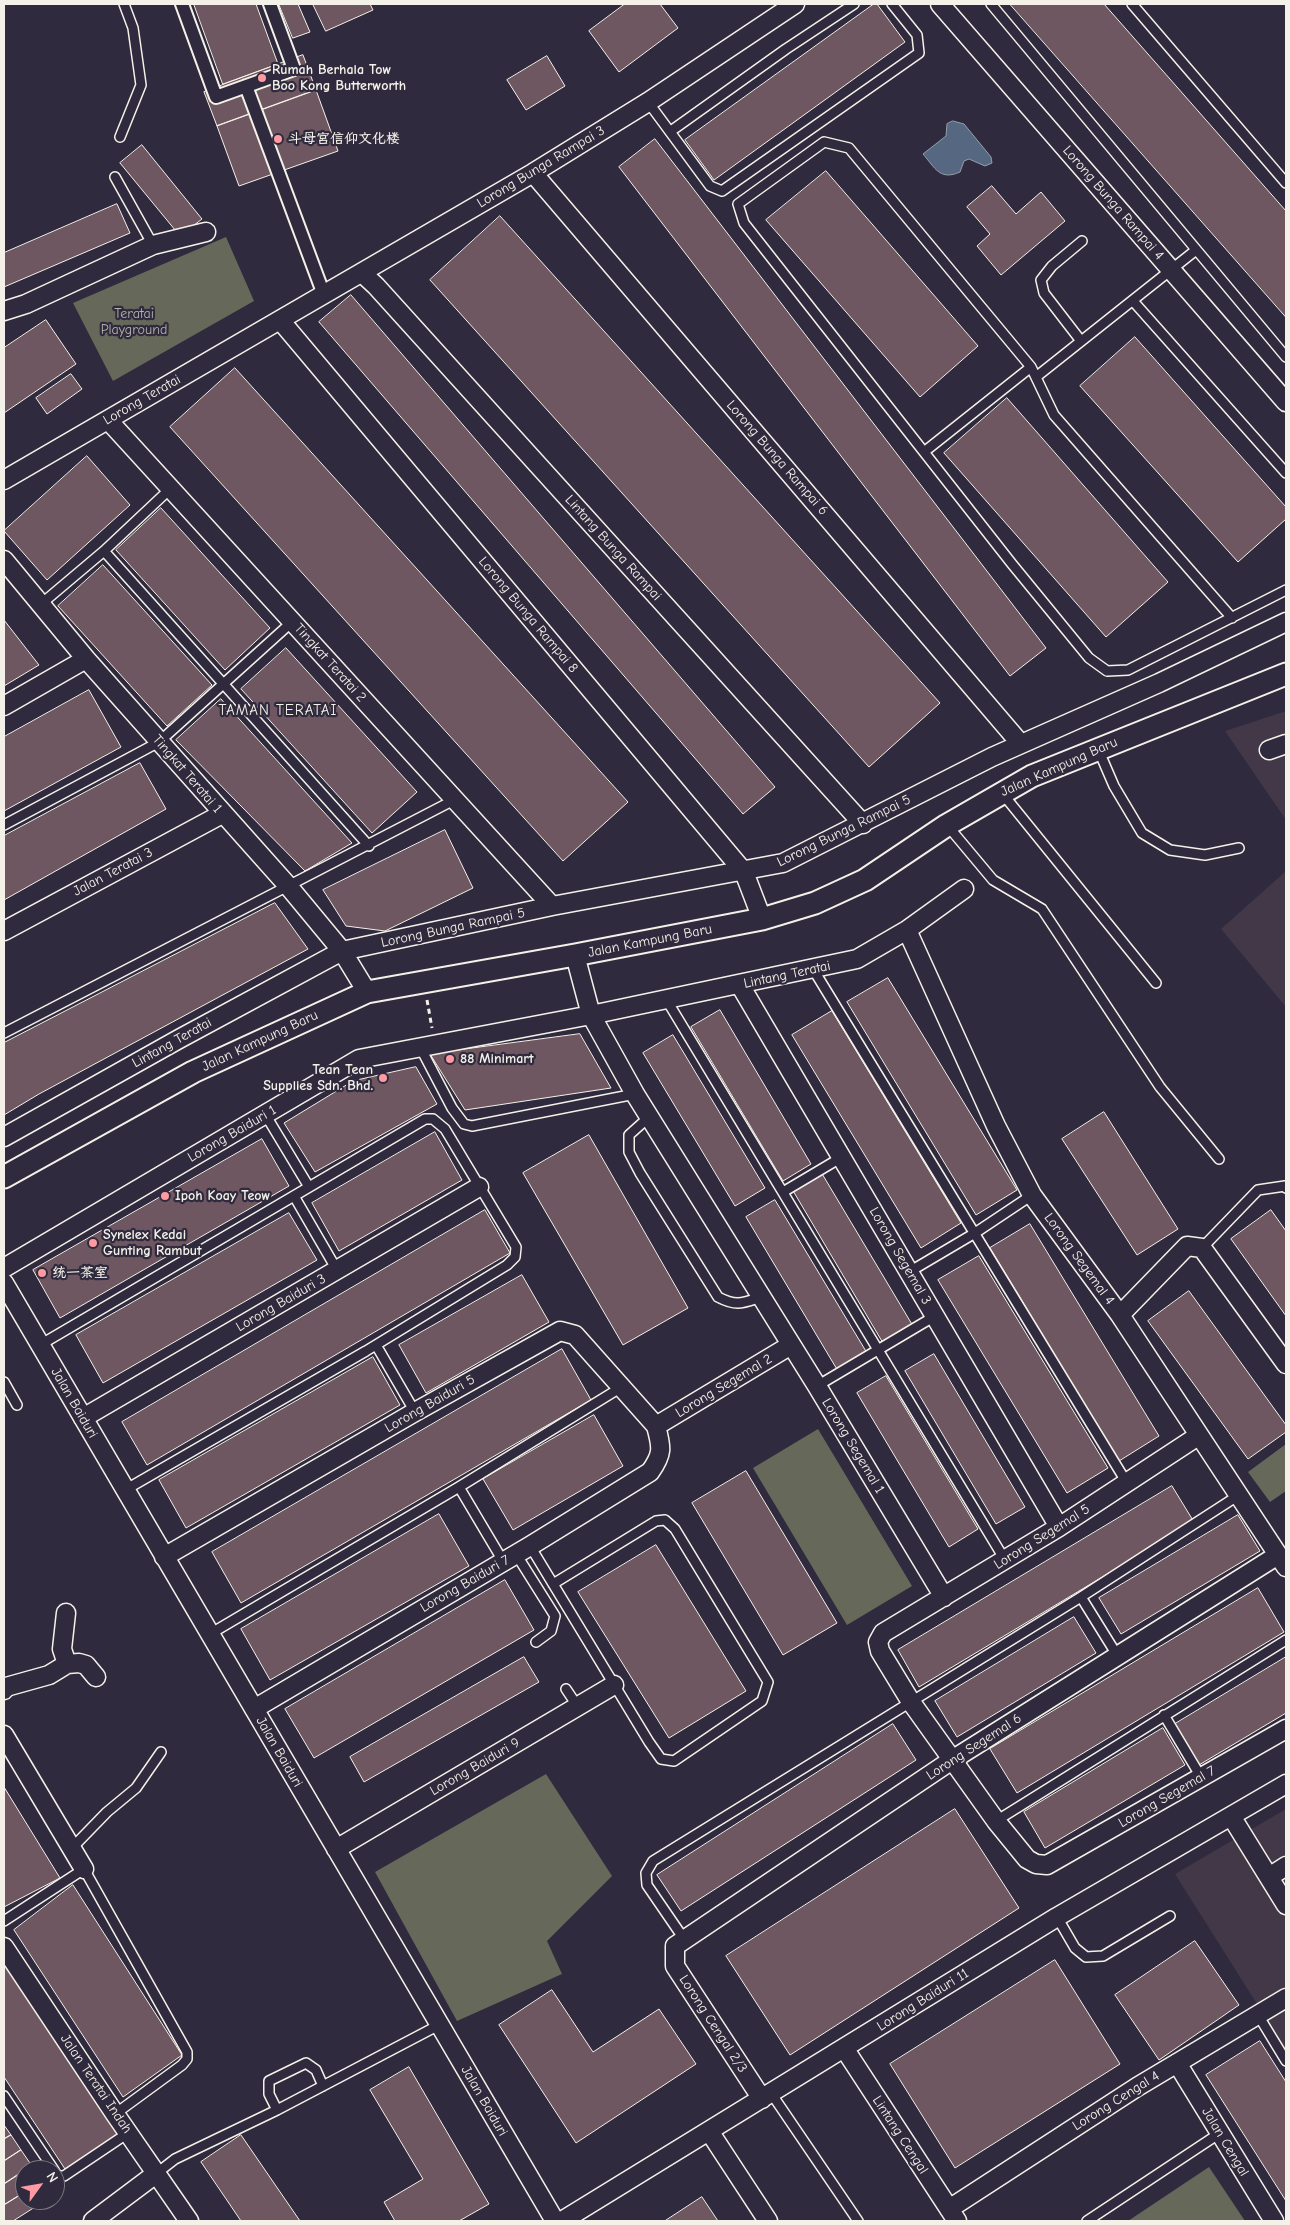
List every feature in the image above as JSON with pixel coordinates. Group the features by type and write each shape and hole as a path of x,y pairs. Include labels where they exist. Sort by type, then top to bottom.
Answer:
{"street":[{"path":"182,4 216,97 294,69 270,4"},
{"name":"Lorong Bunga Rampai 3","path":"280,320 533,174 648,102 795,4"},
{"name":"Lorong Bunga Rampai 4","path":"940,4 1286,402"},
{"path":"246,86 324,295"},
{"name":"Lorong Bunga Rampai 6","path":"533,174 1020,743"},
{"path":"4,311 26,304 153,245 206,232"},
{"name":"Lintang Bunga Rampai","path":"362,273 376,286 863,824"},
{"name":"Lorong Teratai","path":"4,480 280,320"},
{"name":"Lorong Bunga Rampai 8","path":"280,320 744,872 762,919"},
{"name":"Tingkat Teratai 2","path":"108,420 552,906"},
{"name":"Tingkat Teratai 1","path":"4,560 86,659 289,887 342,951 367,992"},
{"name":"Lorong Bunga Rampai 5","path":"342,951 552,906 783,864 1020,743 1158,683 1286,622"},
{"path":"4,706 86,659"},
{"name":"Jalan Kampung Baru","path":"4,1178 193,1072 367,992 762,919 815,903 865,880 946,824 1032,776 1286,674"},
{"path":"1269,750 1286,744"},
{"name":"Jalan Teratai 3","path":"4,931 222,814"},
{"name":"Lintang Teratai","path":"591,1015 857,960 907,930 964,889"},
{"name":"Lorong Segemal 4","path":"907,930 996,1126 1032,1195 1120,1315 1282,1561"},
{"name":"Lintang Teratai","path":"4,1137 178,1039 342,951"},
{"name":"Lorong Segemal 1","path":"575,955 591,1015 635,1094 817,1386 944,1597"},
{"name":"Lorong Segemal 3","path":"740,985 1059,1527"},
{"name":"Lorong Baiduri 1","path":"4,1268 359,1059 591,1015"},
{"name":"Lorong Baiduri 3","path":"83,1418 479,1187"},
{"path":"1120,1315 1187,1246 1202,1248 1286,1364"},
{"name":"Jalan Baiduri","path":"4,1283 554,2221"},
{"name":"Lorong Baiduri 5","path":"164,1557 415,1412 560,1331 575,1335 620,1388 656,1426 661,1445"},
{"name":"Lorong Segemal 2","path":"656,1426 791,1345"},
{"name":"Lorong Segemal 5","path":"912,1702 880,1651 878,1642 883,1634 1059,1527 1198,1436"},
{"name":"Lorong Baiduri 7","path":"254,1709 650,1472 660,1458 661,1445"},
{"name":"Lorong Segemal 6","path":"680,1943 952,1760 1117,1655 1282,1561"},
{"path":"66,1613 62,1649 67,1664"},
{"path":"5,1688 50,1675 67,1664 79,1662 86,1665 96,1676"},
{"name":"Lorong Baiduri 9","path":"336,1849 614,1685"},
{"path":"912,1702 996,1821"},
{"name":"Lorong Segemal 7","path":"996,1821 1026,1859 1036,1864 1047,1865 1286,1729"},
{"path":"4,1735 84,1869"},
{"name":"Lorong Baiduri 11","path":"562,2221 1057,1917 1286,1784"},
{"path":"1231,1816 1286,1904"},
{"path":"1269,1877 1286,1866"},
{"name":"Lorong Cengal 2/3","path":"680,1943 675,1966 766,2096"},
{"name":"Jalan Teratai Indah","path":"4,1947 189,2221"},
{"name":"Lorong Cengal 4","path":"953,2215 1177,2063 1286,1998"},
{"name":"Lintang Cengal","path":"844,2048 953,2215"},
{"name":"Jalan Cengal","path":"1177,2063 1274,2221"},
{"path":"709,2131 768,2221"},
{"path":"93,2221 157,2173"}],"lane":[{"path":"120,137 141,85 134,28 124,4"},
{"path":"671,131 786,49 854,4"},
{"path":"648,102 710,186 722,192 919,54 917,35 892,4"},
{"path":"991,4 1286,357"},
{"path":"1132,4 1286,183"},
{"path":"1232,618 1054,415 1031,367 849,148 824,142 738,204 744,223 924,452 1083,651 1089,658 1107,671 1128,670 1232,618 1286,590"},
{"path":"115,177 153,245"},
{"path":"1081,341 1044,293 1041,280 1052,266 1082,240"},
{"path":"1036,377 1196,250"},
{"path":"1133,300 1286,473"},
{"path":"924,452 1031,367"},
{"path":"40,604 104,550 171,488"},
{"path":"104,550 369,846"},
{"path":"4,825 159,742 293,621"},
{"path":"1098,749 1114,786 1142,832 1170,850 1205,855 1238,848"},
{"path":"1001,792 1156,983"},
{"path":"4,1034 369,846 454,800"},
{"path":"946,824 993,880 1042,909 1160,1087 1219,1159"},
{"path":"813,969 1127,1483"},
{"path":"666,999 1005,1560"},
{"path":"428,1046 452,1108 464,1124 472,1126 635,1094"},
{"path":"265,1114 309,1187"},
{"path":"649,1117 629,1135 628,1152 640,1173 718,1297 729,1303 738,1304 761,1297"},
{"path":"40,1345 425,1118 433,1119 444,1129 516,1247 516,1256 507,1265 376,1345 125,1490"},
{"path":"783,1192 842,1157"},
{"path":"1202,1248 1258,1190 1285,1186 1286,1188"},
{"path":"909,1272 1032,1195"},
{"path":"294,1196 337,1270"},
{"path":"817,1386 935,1316"},
{"path":"376,1345 415,1412"},
{"path":"4,1382 17,1405"},
{"path":"210,1634 459,1487 620,1388"},
{"path":"459,1487 516,1553 555,1616 551,1631 536,1642"},
{"path":"680,1943 647,1885 646,1873 654,1861 1081,1597 1239,1494"},
{"path":"516,1553 553,1584 661,1759 674,1761 762,1701 768,1682 674,1529 666,1520 656,1521 553,1584"},
{"path":"1081,1597 1117,1655"},
{"path":"996,1821 1286,1640"},
{"path":"566,1689 578,1707"},
{"path":"1164,1715 1201,1778"},
{"path":"72,1848 107,1812 136,1788 161,1752"},
{"path":"4,1921 84,1869 187,2052 187,2059 182,2065 115,2114"},
{"path":"1057,1917 1075,1948 1086,1957 1103,1956 1170,1916"},
{"path":"1258,2015 1286,2062"},
{"path":"157,2173 175,2159 277,2110 439,2024"},
{"path":"277,2110 269,2094 269,2081 306,2063 316,2070 323,2086"},
{"path":"4,2096 47,2160"},
{"path":"766,2096 858,2221"},
{"path":"65,2175 128,2133"},
{"path":"1087,2221 1220,2133"}],"path":[{"path":"423,982 428,1046"}],"shaded area":[{"path":"1286,711 1286,820 1225,731"},
{"path":"1286,871 1286,1007 1221,929"},
{"path":"1286,1809 1286,2050 1175,1874"}],"green space":[{"name":"Teratai Playground","path":"226,237 254,301 113,381 73,303"},
{"path":"818,1429 912,1586 847,1625 753,1468"},
{"path":"1286,1444 1286,1491 1270,1502 1248,1472"},
{"path":"546,1774 612,1876 547,1941 562,1974 457,2021 375,1872"},
{"path":"1209,2167 1245,2221 1128,2221"}],"water":[{"path":"953,121 964,124 991,157 992,163 985,166 969,159 964,161 960,172 947,175 938,172 923,154 946,136 947,124"}],"building":[{"path":"194,4 256,4 278,64 223,84"},
{"path":"279,4 298,4 310,32 293,38"},
{"path":"313,4 370,4 373,10 326,31"},
{"path":"625,4 660,4 678,28 619,72 589,31"},
{"path":"874,4 877,4 905,42 714,180 685,140"},
{"path":"1010,4 1104,4 1286,211 1286,317"},
{"path":"303,55 316,90 217,126 204,92"},
{"path":"547,56 565,86 526,110 507,80"},
{"name":"斗母宫信仰文化楼","path":"316,90 338,151 239,186 217,126"},
{"path":"655,139 1046,648 1010,676 619,167"},
{"path":"142,145 202,219 180,236 120,163"},
{"path":"826,171 978,346 920,397 766,220"},
{"path":"992,186 1016,214 1041,192 1065,221 1001,275 977,246 990,234 967,207"},
{"path":"117,204 130,233 4,287 4,253"},
{"path":"500,216 940,703 869,767 430,280"},
{"path":"351,295 775,787 743,814 319,322"},
{"path":"46,320 76,364 4,413 4,348"},
{"path":"1135,337 1286,507 1286,519 1238,562 1080,386"},
{"path":"235,368 628,802 563,861 170,427"},
{"path":"71,374 82,389 47,414 36,398"},
{"path":"1007,398 1168,582 1106,637 944,453"},
{"path":"87,456 130,505 47,580 4,531"},
{"path":"161,508 270,628 225,670 116,550"},
{"path":"103,565 212,685 167,726 58,606"},
{"path":"4,620 39,665 4,686"},
{"path":"286,648 417,792 372,833 241,689"},
{"path":"89,690 121,747 4,811 4,737"},
{"path":"221,699 352,843 305,871 176,740"},
{"path":"140,763 166,809 4,900 4,836"},
{"path":"445,830 473,888 385,931 346,926 323,890"},
{"path":"275,903 308,949 39,1094 4,1115 4,1043"},
{"path":"888,978 1017,1190 976,1215 847,1002"},
{"path":"720,1010 811,1164 783,1181 691,1027"},
{"path":"832,1011 961,1223 921,1248 792,1035"},
{"path":"580,1034 611,1088 465,1110 430,1054"},
{"path":"673,1035 765,1188 735,1206 643,1053"},
{"path":"416,1067 437,1104 315,1172 284,1123 353,1081"},
{"path":"1104,1112 1178,1229 1137,1255 1062,1139"},
{"path":"435,1132 462,1180 339,1251 312,1203"},
{"path":"589,1135 688,1308 623,1345 523,1173"},
{"path":"262,1139 289,1186 60,1318 33,1270"},
{"path":"821,1172 913,1326 883,1343 792,1189"},
{"path":"775,1200 867,1353 838,1371 746,1217"},
{"path":"485,1210 510,1253 147,1465 122,1422"},
{"path":"1271,1210 1286,1231 1286,1316 1231,1239"},
{"path":"289,1213 317,1260 103,1383 76,1335"},
{"path":"1030,1224 1159,1436 1119,1461 990,1248"},
{"path":"979,1256 1108,1468 1067,1493 938,1280"},
{"path":"522,1275 549,1322 426,1393 399,1345"},
{"path":"1189,1291 1286,1425 1286,1432 1248,1459 1148,1321"},
{"path":"562,1349 591,1400 241,1603 212,1552"},
{"path":"934,1354 1025,1507 996,1524 905,1371"},
{"path":"373,1357 400,1405 186,1528 159,1480"},
{"path":"886,1376 978,1529 949,1547 857,1393"},
{"path":"594,1415 623,1466 513,1530 483,1479"},
{"path":"746,1471 837,1623 783,1655 692,1503"},
{"path":"1172,1486 1194,1522 919,1687 898,1650"},
{"path":"439,1514 469,1566 270,1680 241,1629"},
{"path":"1238,1515 1260,1551 1121,1634 1099,1598"},
{"path":"656,1545 746,1691 669,1738 578,1592"},
{"path":"505,1580 534,1630 314,1758 285,1709"},
{"path":"1258,1588 1284,1632 1017,1793 990,1749"},
{"path":"1074,1617 1096,1653 957,1737 935,1701"},
{"path":"524,1657 539,1682 364,1782 350,1757"},
{"path":"1286,1657 1286,1713 1199,1765 1175,1724"},
{"path":"893,1724 916,1760 681,1911 657,1875"},
{"path":"1163,1728 1185,1765 1045,1848 1024,1812"},
{"path":"4,1787 60,1878 4,1907"},
{"path":"955,1809 1019,1908 790,2055 726,1956"},
{"path":"73,1885 182,2055 123,2097 14,1930"},
{"path":"1195,1941 1239,2005 1159,2060 1115,1995"},
{"path":"1055,1960 1120,2064 955,2168 890,2064"},
{"path":"4,1961 119,2134 65,2169 65,2160 59,2160 4,2077"},
{"path":"552,1990 593,2052 659,2009 696,2064 576,2143 499,2025"},
{"path":"1260,2041 1286,2082 1286,2201 1206,2075"},
{"path":"409,2067 489,2204 459,2221 395,2221 384,2202 423,2179 370,2090"},
{"path":"4,2125 11,2135 4,2139"},
{"path":"11,2135 21,2150 4,2161 4,2139"},
{"path":"241,2135 300,2221 241,2221 201,2162"},
{"path":"21,2150 28,2160 15,2160 15,2177 4,2184 4,2161"},
{"path":"15,2177 15,2198 4,2205 4,2184"},
{"path":"702,2197 718,2221 665,2221"},
{"path":"15,2198 15,2210 30,2210 13,2221 4,2221 4,2205"}],"place":[{"name":"Rumah Berhala Tow Boo Kong Butterworth","path":"262,78"},
{"name":"斗母宫信仰文化楼","path":"278,139"},
{"name":"88 Minimart","path":"450,1059"},
{"name":"Tean Tean Supplies Sdn. Bhd.","path":"383,1078"},
{"name":"Ipoh Koay Teow","path":"165,1196"},
{"name":"Synelex Kedai Gunting Rambut","path":"93,1243"},
{"name":"统一茶室","path":"42,1273"}],"district":[{"name":"TAMAN TERATAI","path":"278,711"}]}
